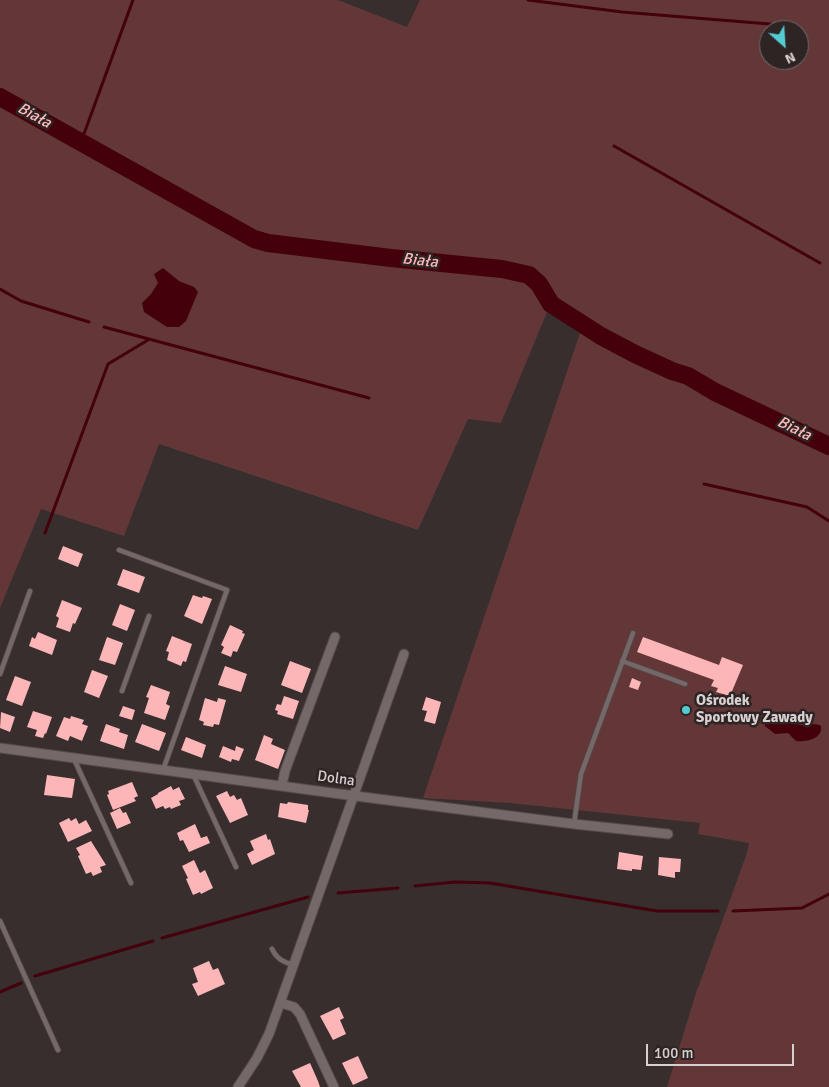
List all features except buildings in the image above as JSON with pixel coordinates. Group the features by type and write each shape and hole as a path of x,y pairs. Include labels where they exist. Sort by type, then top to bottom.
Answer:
{"street":[{"path":"282,785 285,770 335,637"},
{"path":"238,1087 265,1042 281,1003 404,654"},
{"name":"Dolna","path":"0,748 353,796 668,834"},
{"path":"281,1003 294,1008 300,1014 334,1087"}],"lane":[{"path":"119,550 227,590 163,770"},
{"path":"0,674 30,591"},
{"path":"122,691 149,616"},
{"path":"574,824 581,774 633,633"},
{"path":"622,661 685,684"},
{"path":"74,759 131,883"},
{"path":"192,773 236,867"},
{"path":"0,921 58,1050"},
{"path":"272,949 281,960 295,965"}],"shaded area":[{"path":"0,0 338,0 407,27 420,0 829,0 829,1087 667,1087 696,993 749,843 698,834 700,823 510,803 423,798 581,330 547,312 501,423 468,419 418,530 159,444 124,536 41,509 0,608"},
{"path":"163,268 179,281 194,287 198,292 186,321 179,327 167,327 144,312 142,303 158,283 154,274"},
{"path":"776,712 797,724 821,726 821,730 817,737 800,741 796,741 788,733 775,734 765,726 764,719 770,713"}],"waterway":[{"path":"81,142 133,0"},
{"path":"528,0 622,12 759,23"},
{"name":"Biała","path":"0,97 254,239 268,243 391,258 502,269 529,275 539,284 551,304 601,336 635,354 672,371 688,376 715,392 829,446"},
{"path":"614,146 820,263"},
{"path":"0,289 21,301 89,322"},
{"path":"104,327 369,398"},
{"path":"45,533 108,364 148,340"},
{"path":"704,484 807,507 829,521"},
{"path":"415,886 455,882 490,883 657,911 718,911"},
{"path":"338,893 398,888"},
{"path":"733,911 802,908 829,894"},
{"path":"162,938 308,897"},
{"path":"35,976 153,941"},
{"path":"0,992 21,983"}],"place":[{"name":"Ośrodek Sportowy Zawady","path":"686,710"}]}
